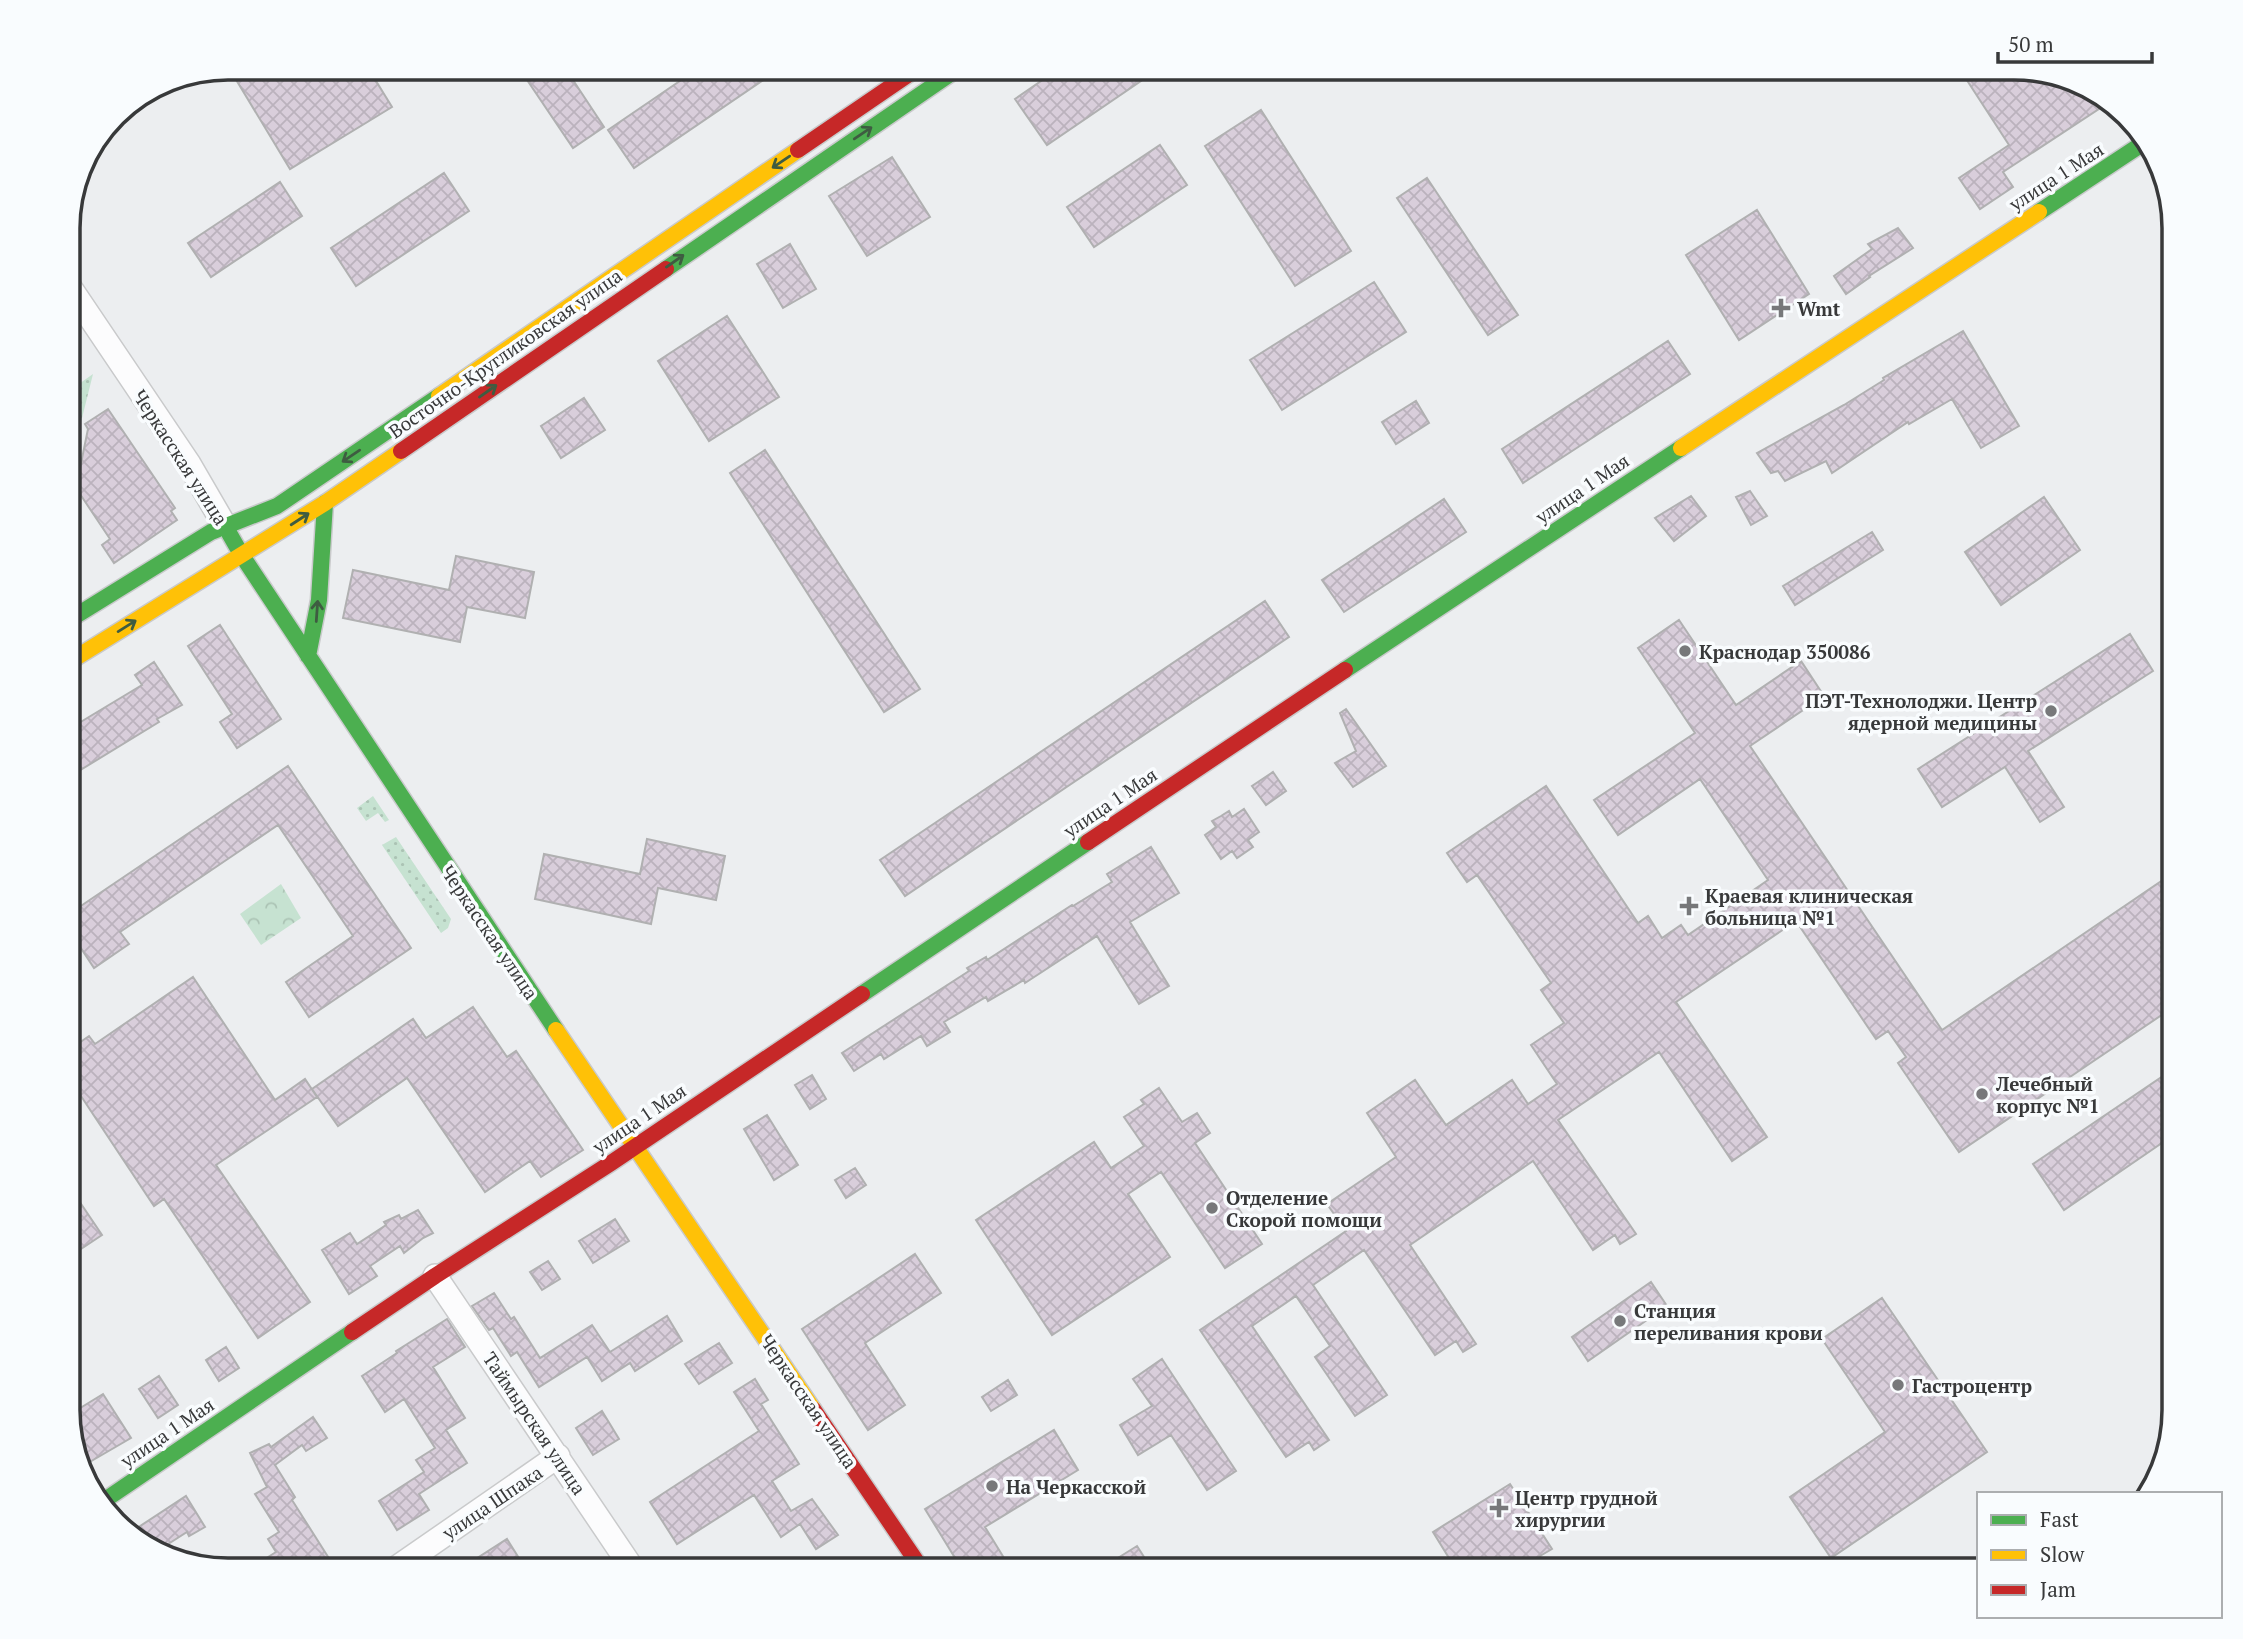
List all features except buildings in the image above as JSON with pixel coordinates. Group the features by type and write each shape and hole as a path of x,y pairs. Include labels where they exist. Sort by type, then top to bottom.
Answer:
{"street":[{"name":"Восточно-Кругликовская улица","path":"81,612 191,543 225,526 277,506 291,497 900,81"},
{"name":"Восточно-Кругликовская улица","path":"81,654 325,503 941,81"},
{"name":"улица 1 Мая","path":"109,1498 435,1276 635,1147 1294,704 2138,146"},
{"name":"Черкасская улица","path":"81,323 189,464 241,554 483,922 914,1558"},
{"path":"308,656 316,631 325,503"},
{"name":"Таймырская улица","path":"435,1276 626,1558"},
{"name":"улица Шпака","path":"411,1558 558,1456"}],"green space":[{"path":"93,374 81,422 81,382"},
{"path":"373,796 389,820 385,822 378,813 366,821 357,808"},
{"path":"396,837 451,919 448,928 441,933 382,845"},
{"path":"281,884 301,918 261,945 240,914"}],"traffic: fast":[{"path":"666,269 941,81"},
{"path":"2039,212 2138,146"},
{"path":"81,613 211,532 277,506 439,396"},
{"path":"1345,670 1681,448"},
{"path":"308,656 319,600 325,503"},
{"path":"225,526 556,1030"},
{"path":"862,994 1088,842"},
{"path":"109,1498 352,1332"}],"traffic: slow":[{"path":"439,396 798,150"},
{"path":"1681,448 2039,212"},
{"path":"81,655 325,503 401,451"},
{"path":"556,1030 813,1409"}],"traffic: jam":[{"path":"798,150 900,81"},
{"path":"401,451 666,269"},
{"path":"1088,842 1345,670"},
{"path":"352,1332 611,1163 862,994"},
{"path":"813,1409 914,1558"}],"place":[{"name":"Wmt","path":"1781,308"},
{"name":"Краснодар 350086","path":"1685,651"},
{"name":"ПЭТ-Технолоджи. Центр ядерной медицины","path":"2051,711"},
{"name":"Краевая клиническая больница №1","path":"1689,906"},
{"name":"Лечебный корпус №1","path":"1982,1094"},
{"name":"Отделение Скорой помощи","path":"1212,1208"},
{"name":"Станция переливания крови","path":"1620,1321"},
{"name":"Гастроцентр","path":"1898,1385"},
{"name":"На Черкасской","path":"992,1486"},
{"name":"Центр грудной хирургии","path":"1499,1508"}]}
